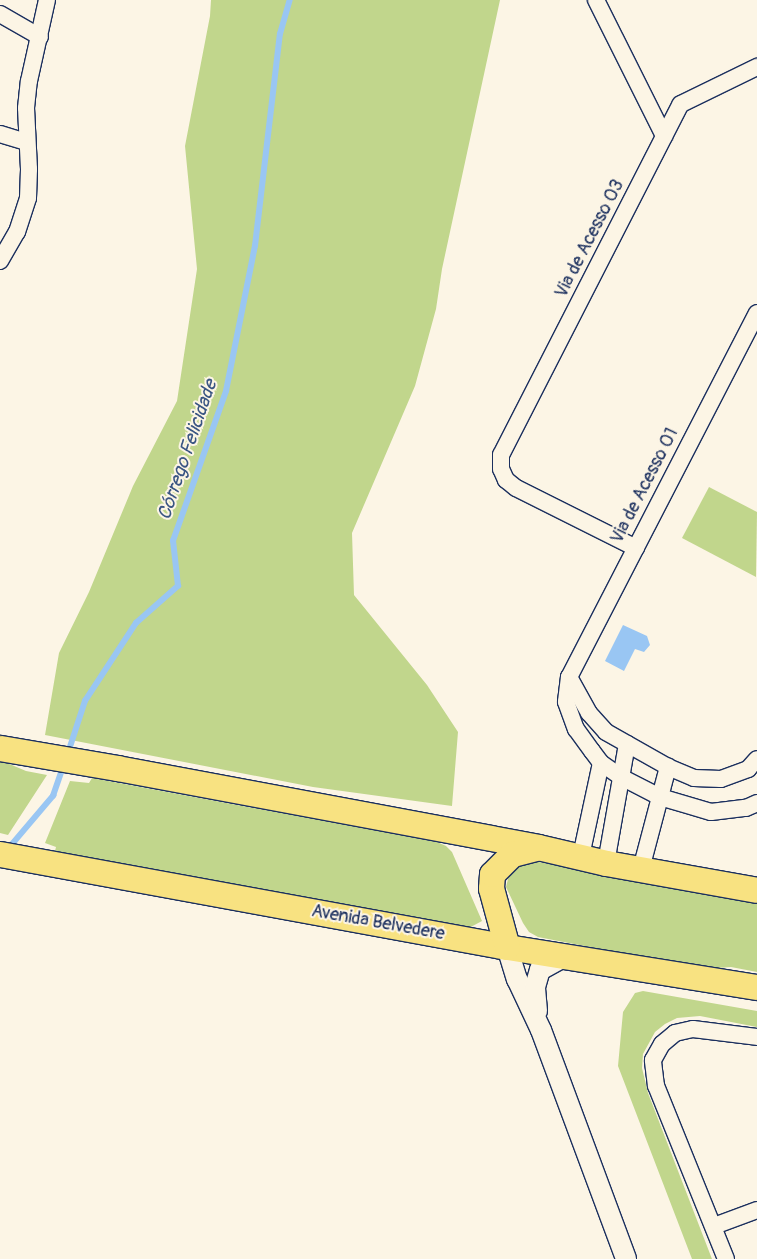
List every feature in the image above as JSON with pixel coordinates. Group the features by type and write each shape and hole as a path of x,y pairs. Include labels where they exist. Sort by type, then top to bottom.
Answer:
{"main road":[{"path":"10,750 118,768 581,856 606,863 757,890"},
{"path":"507,947 491,888 492,874 512,854 538,848"},
{"name":"Avenida Belvedere","path":"0,854 507,947 757,987"}],"street":[{"path":"0,261 17,232 28,198 29,169 26,142 26,108 29,80 47,0"},
{"path":"596,0 664,136"},
{"path":"0,14 40,37"},
{"name":"Via de Acesso 03","path":"636,548 516,488 506,480 501,468 501,455 681,104 757,67"},
{"path":"0,134 26,142"},
{"name":"Via de Acesso 01","path":"569,677 757,313"},
{"path":"569,677 589,713 606,732 668,767 694,778 721,779 748,769 756,761"},
{"path":"569,677 566,702 576,729 601,763 621,777 660,796 711,812 746,808 757,803"},
{"path":"606,863 628,744"},
{"path":"581,856 601,763"},
{"path":"640,869 668,767"},
{"path":"507,947 517,979 541,1030 626,1259"},
{"path":"541,1030 535,987 540,970 565,956"},
{"path":"726,1259 656,1086 653,1060 662,1044 675,1033 693,1029 757,1037"},
{"path":"714,1226 757,1210"}],"green space":[{"path":"211,0 500,0 442,269 436,309 415,386 352,533 354,595 427,685 458,732 452,806 313,787 45,735 59,653 89,592 133,486 177,401 197,269 185,146 210,16"},
{"path":"709,487 757,512 756,577 682,538"},
{"path":"0,760 26,771 47,775 8,835 0,833"},
{"path":"92,778 437,842 446,846 452,852 482,921 467,929 55,851 56,847 45,843 70,781 89,783"},
{"path":"533,861 737,898 757,904 757,972 731,967 703,969 538,937 529,932 523,923 506,887 509,875 516,866"},
{"path":"643,991 757,1011 757,1027 700,1016 677,1018 655,1032 643,1054 642,1068 648,1093 712,1259 692,1259 618,1066 623,1012 635,993"}],"water":[{"path":"623,625 647,636 650,645 644,652 635,649 624,671 605,661"}],"waterway":[{"name":"Córrego Felicidade","path":"68,753 85,701 136,623 178,586 173,541 226,391 255,246 280,34 290,0"},
{"name":"Córrego Felicidade","path":"8,849 53,796 64,764"}]}
